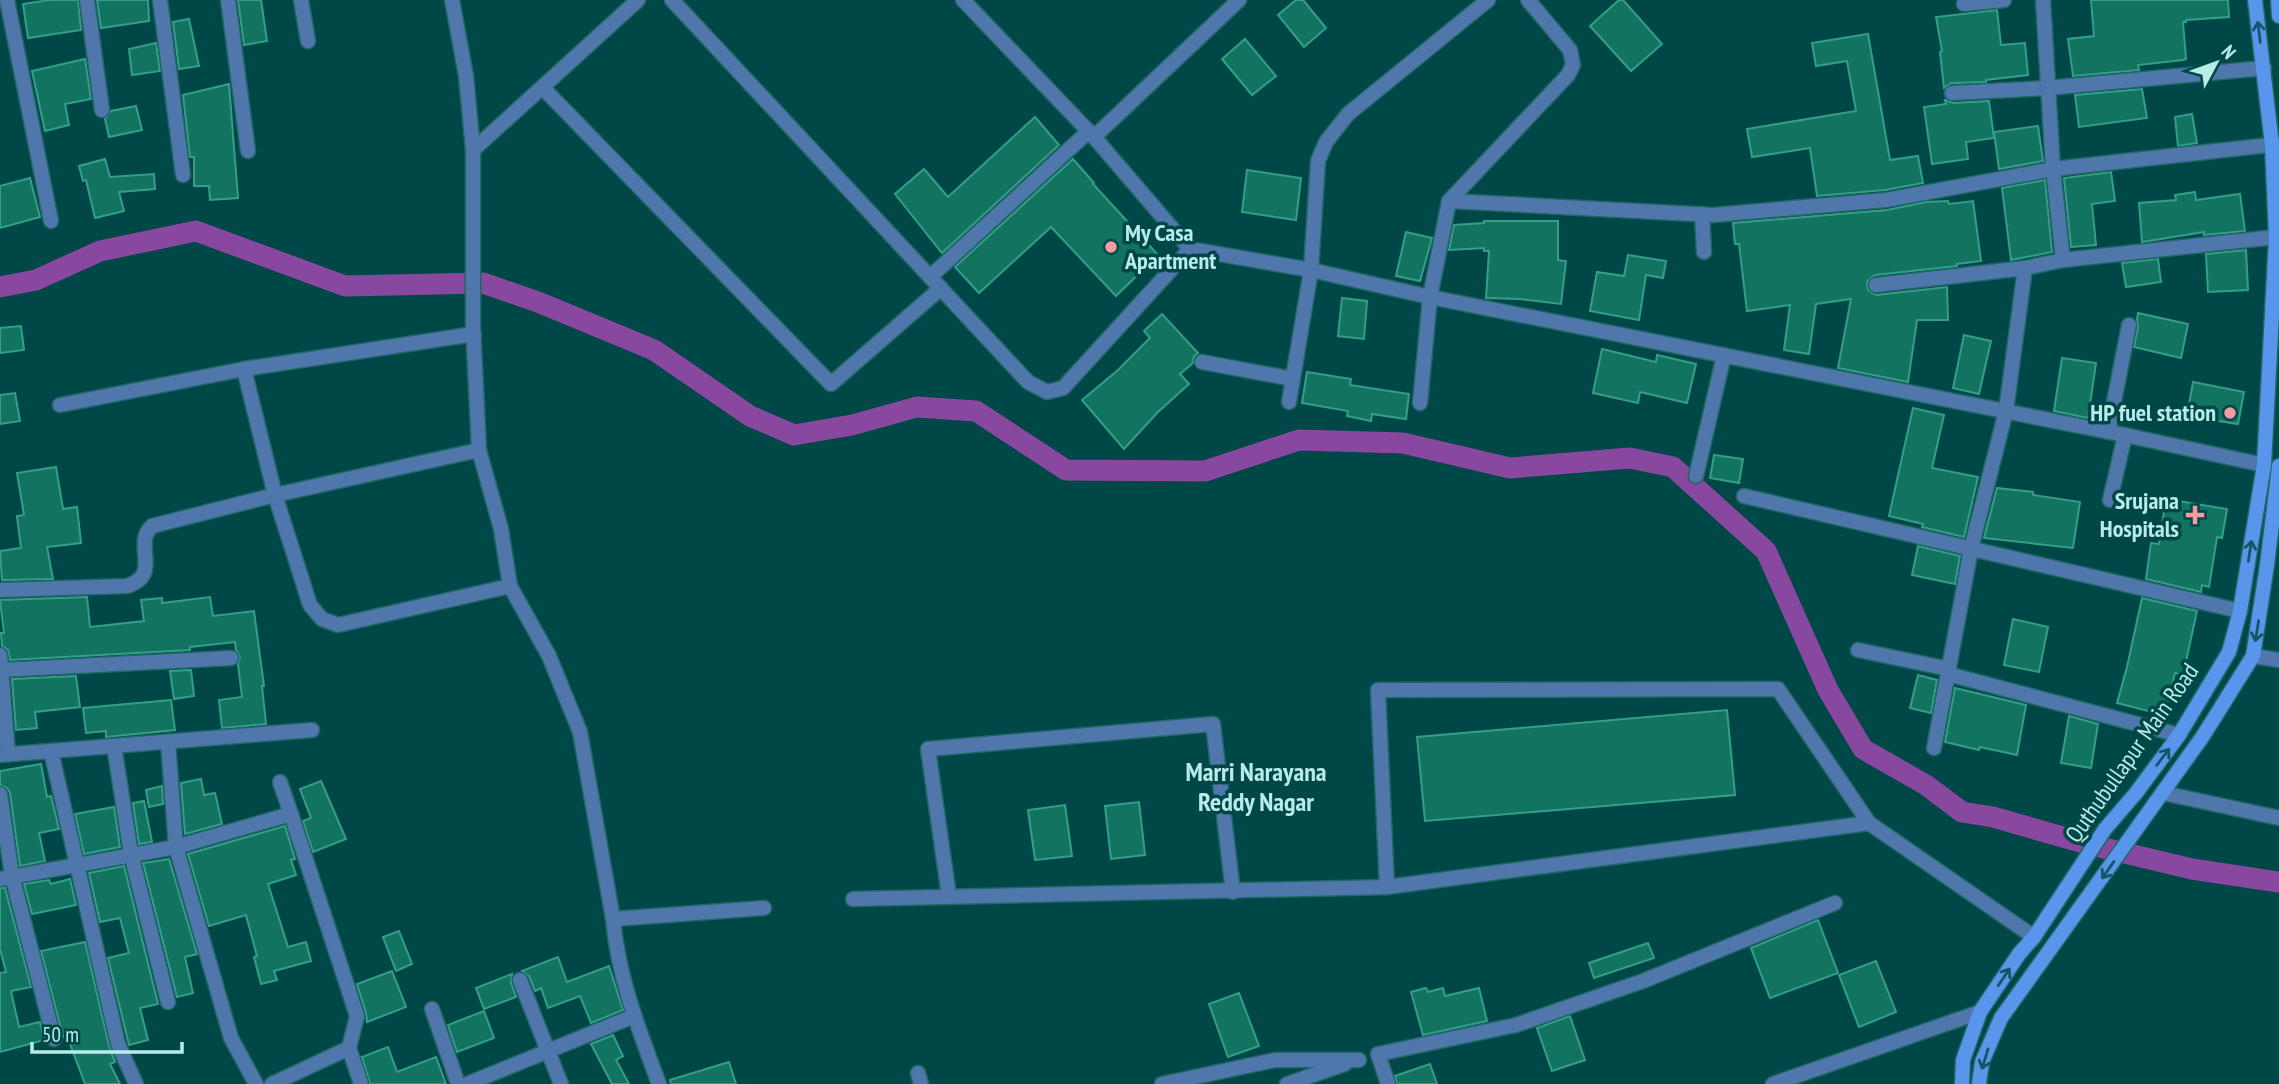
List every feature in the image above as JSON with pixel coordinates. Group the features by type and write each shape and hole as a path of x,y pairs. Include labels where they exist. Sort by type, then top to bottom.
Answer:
{"main road":[{"name":"Quthubullapur Main Road","path":"1979,1084 1982,1062 2001,1018 2203,736 2253,656 2267,565 2272,466 2276,237 2275,145 2255,0"},
{"path":"2278,0 2279,16"},
{"name":"Quthubullapur Main Road","path":"1962,1084 1963,1060 1980,1012 2019,954 2034,937 2105,829 2179,735 2229,652 2272,466"},
{"path":"2136,793 2159,798"},
{"path":"2053,907 2074,918"}],"street":[{"path":"4,0 51,221"},
{"path":"87,0 102,110"},
{"path":"160,0 183,175"},
{"path":"228,0 248,151"},
{"path":"301,0 307,41"},
{"path":"452,0 466,76 473,150 474,330 479,450 500,529 510,586 549,656 580,732 616,950 634,1016 659,1084"},
{"path":"473,150 638,0"},
{"path":"672,0 1028,382 1047,392 1063,388 1190,249"},
{"path":"963,0 1092,134 1190,249 1311,270 1430,297 2272,466"},
{"path":"930,277 1239,0"},
{"path":"1289,402 1311,270 1318,162 1326,142 1348,114 1488,0"},
{"path":"1420,403 1430,297 1449,201 1568,75 1573,65 1570,50 1528,0"},
{"path":"1964,5 2004,0"},
{"path":"2043,0 2053,169 2063,260"},
{"path":"1952,93 2048,88 2264,68"},
{"path":"543,88 831,384 941,288"},
{"path":"1449,201 1713,215 1886,200 2053,169 2275,145"},
{"path":"1702,214 1704,252"},
{"path":"1876,285 2025,268 2063,260 2276,237"},
{"path":"1934,748 1970,549 2006,411 2025,268"},
{"path":"2108,432 2129,325"},
{"path":"61,405 244,369 474,330"},
{"path":"1696,476 1724,355"},
{"path":"1202,362 1293,379"},
{"path":"244,369 275,495 310,606 322,619 338,625 510,586"},
{"path":"2110,500 2125,435"},
{"path":"0,590 134,584 142,578 146,568 144,538 145,532 152,526 275,495 479,450"},
{"path":"1744,496 2240,611"},
{"path":"1858,650 1948,671 2179,735"},
{"path":"2253,656 2279,660"},
{"path":"231,659 0,665 4,754 312,730"},
{"path":"1387,887 1378,690 1778,689 1869,823 2034,937"},
{"path":"949,896 928,749 1213,724 1233,892"},
{"path":"168,742 176,847 230,1038 256,1084"},
{"path":"114,746 131,854 168,1002"},
{"path":"51,751 118,1044 136,1084"},
{"path":"280,782 357,1016 349,1048 361,1084"},
{"path":"0,794 6,878 54,1039"},
{"path":"2159,798 2279,818"},
{"path":"6,878 176,847 291,814"},
{"path":"853,899 1387,887 1869,823"},
{"path":"1287,1084 1378,1054 1516,1025 1643,981 1835,903"},
{"path":"613,919 764,908"},
{"path":"520,980 561,1084"},
{"path":"432,1009 457,1084"},
{"path":"1773,1084 1980,1012"},
{"path":"467,1084 634,1016"},
{"path":"272,1084 349,1048"},
{"path":"1378,1054 1388,1084"},
{"path":"1162,1084 1275,1060 1359,1060"}],"building":[{"path":"49,0 78,0 81,30 28,38 23,4"},
{"path":"97,0 148,0 149,21 101,28"},
{"path":"238,0 261,0 267,41 244,45"},
{"path":"1296,0 1303,0 1326,28 1304,47 1278,15"},
{"path":"1619,0 1623,0 1662,44 1631,71 1590,26"},
{"path":"2091,0 2228,0 2229,17 2183,22 2186,59 2138,65 2139,70 2073,76 2068,39 2094,36"},
{"path":"1997,10 2001,45 2025,43 2028,75 1986,82 1951,83 1944,88 1942,51 1936,17"},
{"path":"189,19 199,66 179,69 173,22"},
{"path":"1868,34 1890,160 1918,156 1923,183 1885,190 1817,196 1810,148 1752,157 1747,129 1856,111 1847,61 1816,66 1812,43"},
{"path":"1245,39 1276,76 1252,95 1222,59"},
{"path":"156,43 160,71 132,75 129,49"},
{"path":"85,59 91,99 65,104 69,125 45,131 32,71"},
{"path":"229,84 238,198 210,200 209,186 194,186 194,157 190,157 183,95"},
{"path":"2142,89 2147,118 2079,127 2075,95"},
{"path":"1945,100 1953,103 1989,101 1994,138 1966,142 1968,159 1932,164 1924,107 1946,104"},
{"path":"136,106 142,130 109,137 105,119 111,111"},
{"path":"2192,114 2197,143 2178,146 2175,117"},
{"path":"1035,117 1059,145 942,253 895,194 924,169 948,197"},
{"path":"2038,126 2043,161 1999,169 1994,132"},
{"path":"105,159 110,177 154,174 155,189 119,192 124,211 95,218 86,180 83,181 79,166"},
{"path":"1073,159 1158,255 1116,296 1051,227 979,293 955,267"},
{"path":"1247,170 1301,178 1296,220 1242,212"},
{"path":"2111,172 2115,201 2092,204 2096,245 2071,247 2064,178"},
{"path":"30,178 40,217 0,228 0,186"},
{"path":"2045,180 2052,252 2011,260 2002,188"},
{"path":"2195,192 2196,200 2240,194 2245,231 2204,235 2204,232 2142,242 2139,203 2176,200 2175,195"},
{"path":"1948,201 1949,204 1973,201 1981,261 1875,275 1867,282 1868,290 1876,295 1947,287 1948,320 1917,320 1908,382 1838,368 1851,299 1816,304 1809,354 1784,350 1790,305 1747,311 1739,244 1735,244 1733,223 1887,210 1926,202"},
{"path":"1484,221 1558,221 1558,260 1566,261 1561,304 1486,298 1489,251 1484,251 1484,248 1449,250 1454,225"},
{"path":"1406,232 1432,238 1420,281 1396,276"},
{"path":"2246,250 2248,290 2208,292 2206,254"},
{"path":"1628,255 1666,261 1663,278 1646,275 1639,320 1590,311 1597,272 1624,276"},
{"path":"2158,259 2161,282 2126,287 2122,263"},
{"path":"1342,298 1367,301 1364,339 1338,336"},
{"path":"2138,313 2188,324 2181,358 2134,347"},
{"path":"1162,314 1198,353 1194,356 1193,363 1180,374 1189,384 1157,413 1124,449 1082,400 1150,338 1144,331"},
{"path":"21,326 24,350 0,353 0,328"},
{"path":"1964,335 1991,341 1979,394 1953,388"},
{"path":"1602,349 1656,362 1657,355 1696,364 1687,403 1640,392 1638,403 1593,393"},
{"path":"2062,358 2096,363 2088,418 2054,411"},
{"path":"1307,372 1351,379 1350,385 1409,394 1406,419 1372,414 1371,421 1347,416 1348,411 1302,403"},
{"path":"2193,382 2244,392 2238,424 2187,416"},
{"path":"15,393 20,421 0,424 0,395"},
{"path":"1913,408 1944,415 1932,468 1978,477 1964,537 1889,516"},
{"path":"1714,455 1743,459 1739,483 1710,478"},
{"path":"56,467 63,509 77,507 81,543 47,547 53,579 2,580 0,551 21,548 17,516 24,515 17,473"},
{"path":"1997,488 2080,502 2073,548 1984,538"},
{"path":"2166,499 2227,509 2222,538 2217,537 2209,587 2202,585 2201,592 2146,579 2151,543 2159,544"},
{"path":"1918,546 1960,556 1955,584 1912,575"},
{"path":"87,597 90,627 144,621 141,600 162,598 162,603 210,597 213,616 254,611 266,724 222,728 219,700 242,697 238,664 240,657 235,642 190,647 190,650 10,660 8,650 2,646 1,633 4,633 0,600"},
{"path":"2142,598 2197,611 2183,675 2175,673 2164,715 2117,703"},
{"path":"2013,619 2048,627 2039,672 2004,665"},
{"path":"191,670 194,696 174,699 170,671"},
{"path":"1918,675 1937,680 1931,713 1910,708"},
{"path":"76,676 80,707 35,712 37,728 16,730 12,679"},
{"path":"1955,688 2026,705 2017,755 1945,742"},
{"path":"171,700 175,730 106,737 106,731 86,733 83,708"},
{"path":"1727,710 1735,795 1425,821 1417,737"},
{"path":"2069,716 2098,724 2091,768 2061,763"},
{"path":"41,764 47,797 51,796 59,829 39,833 45,861 20,866 10,793 0,785 0,771"},
{"path":"201,779 204,795 215,793 222,824 185,834 181,783"},
{"path":"321,781 346,839 313,852 303,821 311,818 300,789"},
{"path":"162,786 163,804 149,807 146,790"},
{"path":"144,801 152,842 139,844 133,803"},
{"path":"1139,802 1145,855 1111,859 1105,806"},
{"path":"1065,805 1072,856 1035,860 1028,810"},
{"path":"114,807 120,847 84,854 75,814"},
{"path":"285,826 295,859 291,860 296,875 268,884 288,947 306,942 311,961 274,971 277,980 261,984 246,915 209,926 188,854"},
{"path":"169,859 197,954 185,957 193,993 177,997 143,863"},
{"path":"124,866 158,1004 140,1008 148,1040 129,1045 108,958 129,953 120,918 100,922 89,873"},
{"path":"70,879 76,905 32,914 24,884 49,880 51,884"},
{"path":"0,888 5,888 31,987 11,991 19,1027 40,1022 44,1040 0,1052 0,973 6,972 0,949"},
{"path":"1818,920 1838,973 1770,998 1751,948"},
{"path":"399,931 412,964 396,971 383,937"},
{"path":"85,942 115,1062 110,1064 120,1084 85,1084 67,1036 63,1037 41,951"},
{"path":"1648,943 1654,958 1594,978 1589,963"},
{"path":"558,957 567,982 609,966 623,1010 591,1023 580,996 548,1008 541,988 535,991 529,976 522,971"},
{"path":"1876,961 1896,1012 1859,1027 1839,975"},
{"path":"392,971 406,1007 367,1022 357,984"},
{"path":"512,974 511,983 516,997 484,1009 476,988"},
{"path":"1426,988 1428,992 1443,988 1445,996 1479,988 1487,1021 1423,1035 1411,992"},
{"path":"1239,993 1259,1046 1228,1057 1209,1004"},
{"path":"484,1011 494,1038 457,1052 448,1025"},
{"path":"1570,1016 1585,1060 1552,1071 1537,1028"},
{"path":"613,1035 623,1056 616,1060 629,1084 612,1084 591,1044"},
{"path":"388,1047 397,1072 436,1057 446,1084 370,1084 362,1057"},
{"path":"729,1062 736,1084 671,1084 670,1080"},
{"path":"1430,1064 1437,1084 1397,1084 1395,1076"}],"waterway":[{"path":"0,287 36,280 100,251 196,231 345,286 483,283 538,302 654,350 750,416 794,435 852,425 917,407 976,411 1066,470 1205,471 1299,440 1403,443 1510,468 1630,458 1673,467 1766,551 1828,690 1863,749 1926,785 1962,812 1993,817 2087,844 2192,869 2279,882"}],"place":[{"name":"My Casa Apartment","path":"1111,247"},
{"name":"HP fuel station","path":"2230,413"},
{"name":"Srujana Hospitals","path":"2195,515"}],"district":[{"name":"Marri Narayana Reddy Nagar","path":"1256,787"}]}
